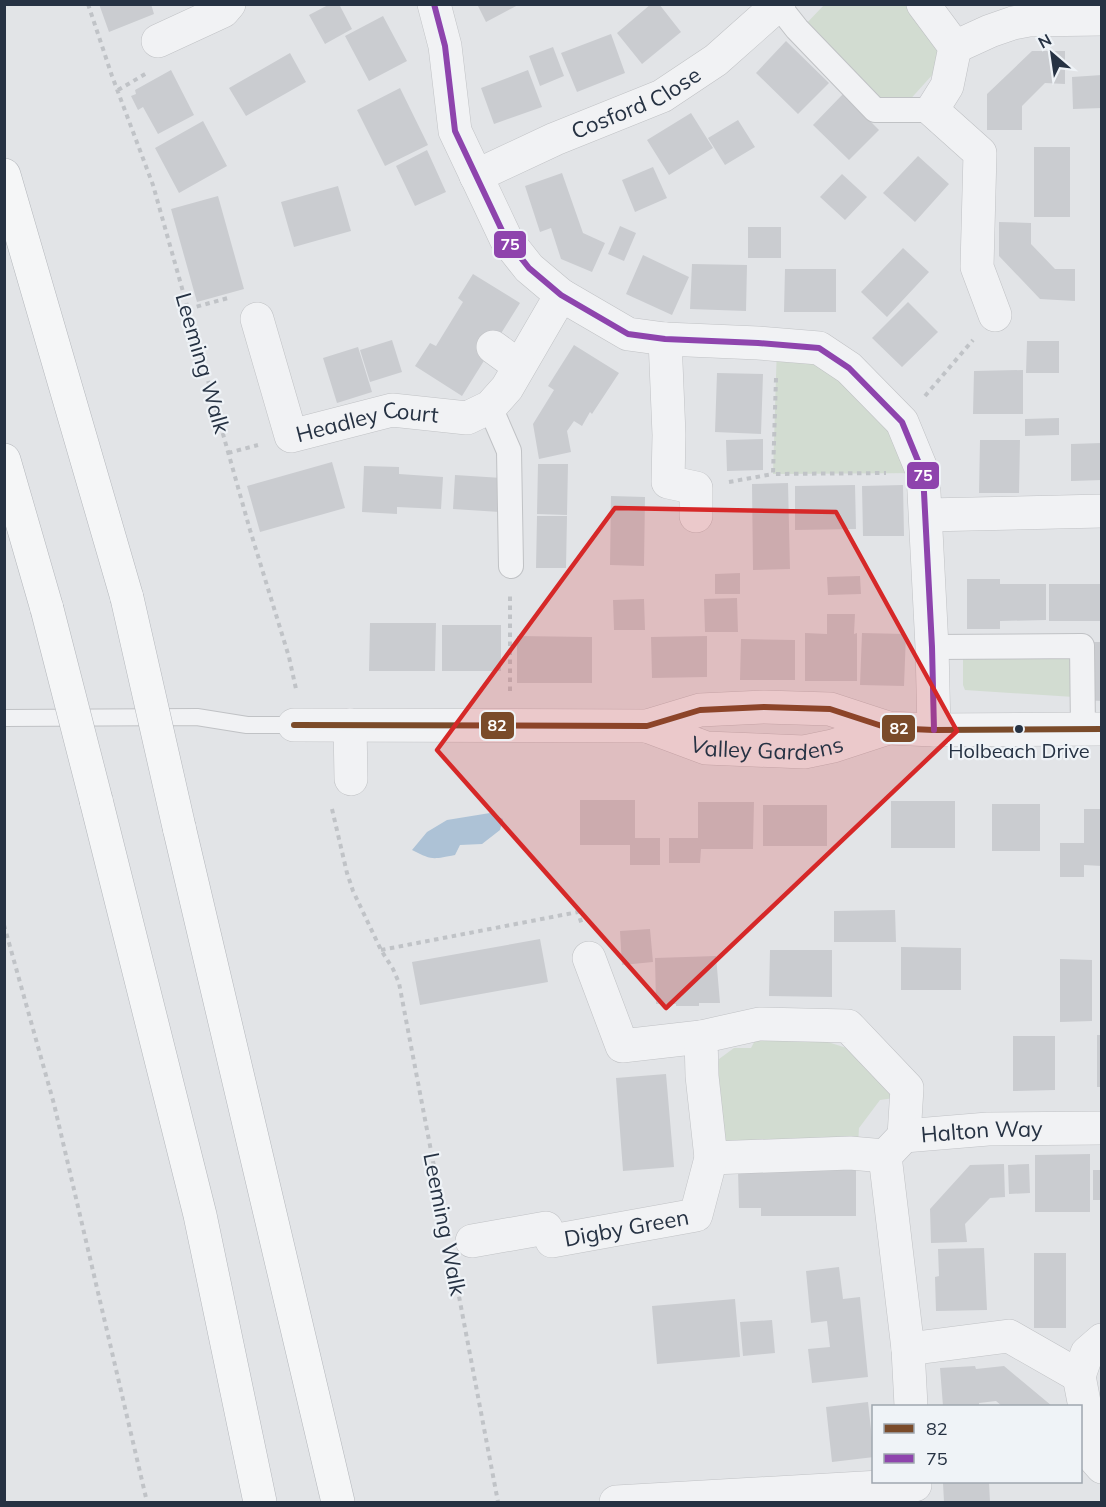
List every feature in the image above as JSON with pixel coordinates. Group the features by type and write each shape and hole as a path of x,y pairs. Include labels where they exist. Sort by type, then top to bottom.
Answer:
{"highway":[{"path":"4,175 127,598 338,1503"},
{"path":"4,460 47,609 200,1215 260,1503"}],"street":[{"path":"158,41 223,11 229,4"},
{"path":"434,4 445,46 455,131 506,239 529,268 561,295 628,334 665,339 819,348 849,368 902,422 923,473 934,730"},
{"path":"923,4 955,47 946,86 932,110 980,153 977,267 995,315"},
{"name":"Cosford Close","path":"476,176 555,139 662,96 716,60 778,5 797,29 875,110 932,110"},
{"path":"955,47 1013,23 1029,20 1101,19"},
{"name":"Headley Court","path":"256,319 291,436 392,410 468,418 490,407 507,388 561,295"},
{"path":"665,339 669,435 668,482 696,502"},
{"path":"493,347 519,366"},
{"path":"490,407 509,451 511,566"},
{"path":"926,515 1101,511"},
{"name":"Valley Gardens","path":"298,725 647,726 700,710 764,707 830,709 888,728 1092,729 1082,646 932,647"},
{"path":"350,725 351,778"},
{"name":"Valley Gardens","path":"647,726 706,748 804,752 833,746 888,728"},
{"path":"590,958 622,1046 701,1037 759,1024 848,1026 907,1088 894,1146 911,1405"},
{"name":"Digby Green","path":"463,1254 546,1228 552,1241 696,1215 711,1158 702,1076 701,1037"},
{"name":"Halton Way","path":"894,1146 988,1129 1101,1128"},
{"path":"711,1158 850,1153 894,1146"},
{"path":"908,1349 1010,1336 1079,1376"},
{"path":"1101,1340 1087,1353 1079,1376 1095,1459 1101,1467"},
{"path":"616,1503 915,1490"}],"lane":[{"path":"4,718 197,717 248,725 298,725"}],"path":[{"name":"Leeming Walk","path":"88,4 153,185 250,530 289,657 298,725"},
{"path":"902,422 995,315"},
{"path":"773,474 777,345"},
{"path":"696,502 773,474 923,473"},
{"path":"509,725 511,566"},
{"name":"Leeming Walk","path":"332,808 353,891 399,983 445,1223"},
{"path":"381,950 578,912 590,958"},
{"path":"4,925 54,1104 147,1503"},
{"name":"Leeming Walk","path":"463,1254 498,1503"}],"highlighted area":[{"path":"615,508 836,512 957,731 666,1008 437,750"}],"shaded area":[{"path":"824,5 909,5 936,37 938,57 934,73 897,114 803,27"},
{"path":"777,345 819,348 923,473 773,474"},
{"path":"1073,646 1074,697 965,690 963,685 963,647"},
{"path":"758,1035 812,1037 853,1050 894,1098 880,1100 859,1128 858,1144 723,1146 713,1094 719,1059 734,1048 751,1048"}],"water":[{"path":"490,813 503,819 500,830 482,844 460,845 455,855 437,858 424,856 412,850 427,832 447,820"}],"building":[{"path":"99,4 151,4 154,14 109,32"},
{"path":"330,4 339,4 352,29 325,44 309,15"},
{"path":"477,4 520,4 486,22"},
{"path":"651,4 659,4 681,32 642,64 617,33"},
{"path":"383,16 407,61 369,81 345,36"},
{"path":"611,34 625,73 577,92 561,53"},
{"path":"786,41 829,83 798,114 756,73"},
{"path":"553,47 564,76 540,86 529,56"},
{"path":"1032,51 1065,51 1065,84 1045,83 1022,106 1022,130 987,130 987,94"},
{"path":"290,53 306,82 246,116 229,88"},
{"path":"171,70 194,115 158,134 143,107 138,110 131,96 136,94 135,90"},
{"path":"528,70 542,107 494,124 481,88"},
{"path":"1102,75 1102,108 1073,109 1072,77"},
{"path":"400,88 428,145 385,166 357,110"},
{"path":"843,94 879,130 849,160 813,125"},
{"path":"691,113 713,148 669,175 647,140"},
{"path":"738,120 755,147 725,165 708,138"},
{"path":"203,121 227,166 179,193 155,148"},
{"path":"1034,147 1070,147 1070,217 1034,217"},
{"path":"427,150 446,192 415,206 396,166"},
{"path":"918,156 949,184 915,222 883,193"},
{"path":"653,167 667,198 635,212 622,180"},
{"path":"562,173 583,233 605,243 592,272 561,259 551,228 540,232 525,186"},
{"path":"842,174 867,197 845,220 820,197"},
{"path":"338,186 351,231 294,247 281,202"},
{"path":"218,196 244,289 197,302 171,209"},
{"path":"999,222 1031,223 1031,244 1055,269 1075,269 1075,301 1040,299 999,256"},
{"path":"620,226 636,233 624,261 608,254"},
{"path":"748,227 781,227 781,258 748,258"},
{"path":"903,248 929,272 887,317 861,292"},
{"path":"643,255 689,277 672,315 626,294"},
{"path":"692,264 747,265 746,311 690,309"},
{"path":"785,269 836,269 836,312 784,312"},
{"path":"473,274 520,303 462,396 415,366 430,343 436,346 463,302 458,298"},
{"path":"908,302 938,332 902,367 872,338"},
{"path":"392,340 402,372 370,382 360,350"},
{"path":"1027,341 1059,341 1059,373 1026,373"},
{"path":"574,345 619,373 582,426 574,421 567,431 571,452 539,459 533,424 554,390 548,386"},
{"path":"358,347 372,392 337,403 323,358"},
{"path":"1023,370 1023,414 973,414 974,371"},
{"path":"717,373 763,374 761,434 715,432"},
{"path":"1059,418 1059,435 1025,436 1025,419"},
{"path":"763,439 763,470 727,471 726,440"},
{"path":"980,440 1020,440 1019,493 979,493"},
{"path":"1102,443 1102,480 1071,481 1071,444"},
{"path":"332,462 345,508 260,532 247,486"},
{"path":"538,464 568,464 567,515 537,514"},
{"path":"364,466 399,467 399,474 443,477 441,509 397,507 397,514 362,512"},
{"path":"455,475 502,478 500,512 453,509"},
{"path":"788,483 790,569 753,570 752,484"},
{"path":"855,485 856,529 795,530 795,486"},
{"path":"903,485 904,536 863,536 862,486"},
{"path":"611,496 645,497 644,566 610,565"},
{"path":"537,516 567,516 566,568 536,568"},
{"path":"740,573 740,594 715,594 715,574"},
{"path":"860,576 861,594 828,595 827,577"},
{"path":"967,579 1000,579 1000,584 1046,584 1046,620 1000,621 1000,629 967,629"},
{"path":"1049,584 1102,584 1102,621 1049,621"},
{"path":"737,598 738,632 705,632 704,599"},
{"path":"644,599 645,630 614,630 613,600"},
{"path":"827,614 855,614 857,681 805,681 805,633 827,634"},
{"path":"370,623 436,623 435,671 369,671"},
{"path":"442,625 501,625 501,671 442,671"},
{"path":"862,633 906,634 904,686 860,685"},
{"path":"517,636 592,637 592,683 517,683"},
{"path":"707,636 707,677 652,678 651,637"},
{"path":"741,639 795,640 795,680 740,680"},
{"path":"1085,642 1102,642 1102,701 1084,700"},
{"path":"580,800 635,800 635,838 660,838 660,865 630,865 630,845 580,845"},
{"path":"891,801 955,801 955,848 891,848"},
{"path":"698,802 754,802 753,849 701,849 700,863 669,863 669,838 698,838"},
{"path":"992,804 1040,804 1040,851 992,851"},
{"path":"763,805 827,805 827,846 763,846"},
{"path":"1084,809 1102,809 1102,866 1084,865 1084,877 1060,877 1060,843 1084,843"},
{"path":"895,910 896,942 834,942 834,911"},
{"path":"650,929 653,962 622,965 620,931"},
{"path":"540,939 548,982 420,1005 412,962"},
{"path":"901,947 961,948 961,990 901,990"},
{"path":"770,950 832,950 832,997 769,996"},
{"path":"716,956 720,1003 699,1003 699,1006 656,1004 655,958"},
{"path":"1060,959 1092,960 1092,1021 1060,1022"},
{"path":"1097,1035 1102,1035 1102,1087 1097,1087"},
{"path":"1013,1036 1055,1036 1055,1090 1013,1091"},
{"path":"666,1074 674,1167 623,1171 616,1078"},
{"path":"1090,1154 1090,1212 1035,1212 1035,1155"},
{"path":"1004,1164 1005,1197 990,1198 965,1224 967,1242 931,1243 930,1209 970,1165"},
{"path":"1029,1164 1030,1193 1009,1194 1008,1165"},
{"path":"856,1168 856,1216 761,1216 761,1208 739,1208 738,1170"},
{"path":"1093,1170 1102,1170 1102,1200 1093,1200"},
{"path":"984,1248 987,1310 936,1311 935,1277 939,1276 938,1249"},
{"path":"1034,1253 1066,1253 1066,1328 1034,1328"},
{"path":"839,1267 843,1299 860,1297 868,1377 812,1383 808,1349 830,1347 827,1321 811,1323 806,1271"},
{"path":"735,1299 740,1357 657,1364 652,1306"},
{"path":"772,1320 775,1353 743,1356 740,1322"},
{"path":"975,1366 976,1369 1004,1366 1051,1405 1001,1405 996,1401 979,1403 979,1405 943,1405 940,1368"},
{"path":"868,1402 872,1457 832,1462 826,1407"},
{"path":"943,1483 989,1483 990,1502 944,1502"}],"transit line":[{"name":"75","path":"434,4 445,46 455,131 506,239 529,268 561,295 628,334 665,339 819,348 849,368 902,422 923,473 934,730"},
{"name":"82","path":"294,725 647,726 700,710 764,707 830,709 888,728 1102,729"}],"place":[{"name":"Holbeach Drive","path":"1019,729"}]}
